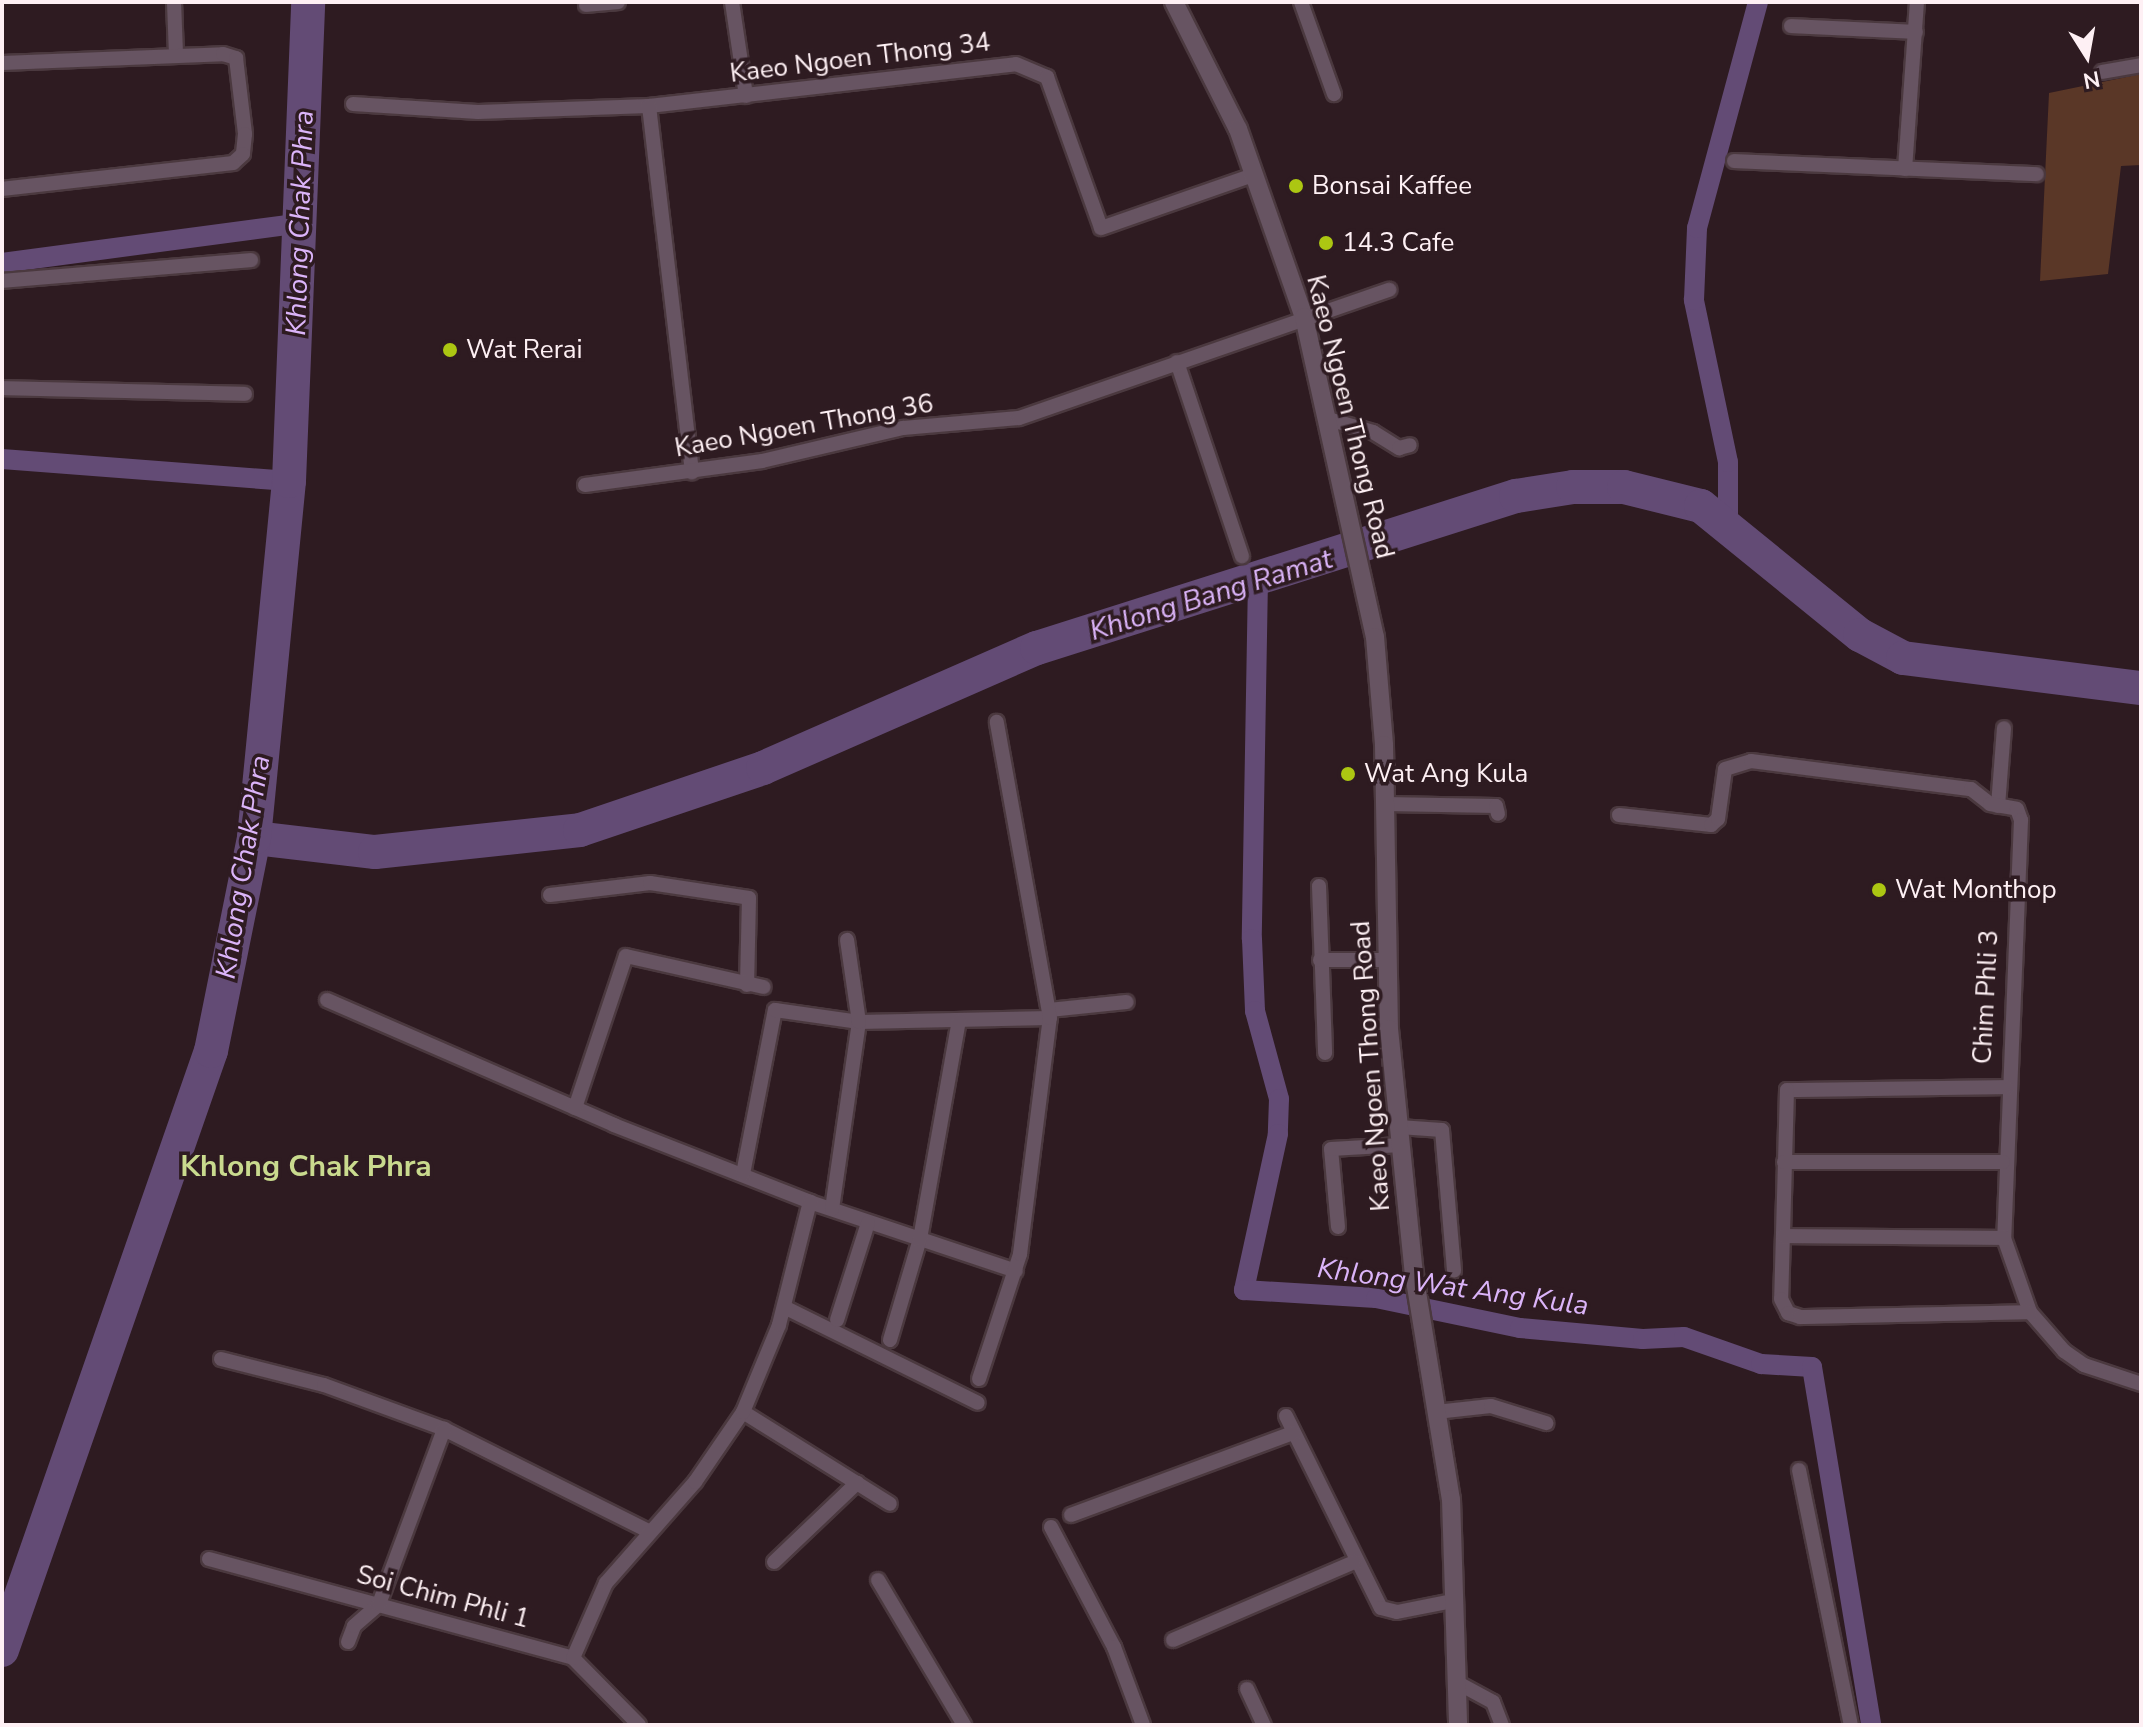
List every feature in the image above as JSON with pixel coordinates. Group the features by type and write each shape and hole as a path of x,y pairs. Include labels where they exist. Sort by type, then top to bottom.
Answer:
{"street":[{"path":"174,2 176,55"},
{"path":"586,5 618,2"},
{"path":"732,2 746,96"},
{"name":"Kaeo Ngoen Thong Road","path":"1174,2 1238,129 1304,317 1338,459 1375,637 1385,804 1386,960 1400,1136 1418,1300 1451,1499 1458,1725"},
{"path":"1301,2 1334,94"},
{"path":"1905,169 1917,2"},
{"path":"1791,26 1916,32"},
{"path":"2,63 176,55 236,58 245,134 239,160 2,189"},
{"name":"Kaeo Ngoen Thong 34","path":"353,104 478,112 649,106 1016,64 1037,68 1053,88 1101,228 1253,175"},
{"path":"2102,72 2141,65"},
{"path":"649,106 692,472"},
{"path":"1734,161 2037,174"},
{"path":"2,281 251,260"},
{"name":"Kaeo Ngoen Thong 36","path":"585,485 692,472 873,433 1019,418 1389,290"},
{"path":"1177,362 1242,556"},
{"path":"2,388 245,394"},
{"path":"1328,419 1373,432 1399,448 1410,445"},
{"path":"979,1379 1016,1271 1049,1014 997,722"},
{"path":"1998,806 2004,728"},
{"name":"Chim Phli 3","path":"1619,815 1711,825 1718,819 1725,769 1751,761 1971,789 1998,806 2017,809 2021,820 2006,1087 2004,1238 2030,1312 2084,1365 2141,1384"},
{"path":"1385,804 1496,806 1498,814"},
{"path":"550,895 650,883 749,898 747,985"},
{"path":"1319,886 1325,1053"},
{"path":"832,1209 859,1022 847,940"},
{"path":"575,1108 626,956 764,987"},
{"path":"1320,960 1386,960"},
{"path":"327,1000 575,1108 810,1202 1016,1271"},
{"path":"743,1174 775,1010 859,1022 959,1021 1049,1014 1127,1002"},
{"path":"890,1340 920,1239 959,1021"},
{"path":"2006,1087 1790,1089 1784,1162 1781,1299 1788,1313 1800,1317 2030,1312"},
{"path":"1338,1227 1331,1149 1442,1130 1454,1270"},
{"path":"1784,1162 2003,1162"},
{"path":"573,1658 606,1583 647,1530 695,1482 743,1412 784,1307 810,1202"},
{"path":"837,1320 868,1223"},
{"path":"1783,1236 2004,1238"},
{"path":"784,1307 978,1403"},
{"path":"221,1359 324,1385 444,1429 647,1530"},
{"path":"1436,1412 1491,1406 1546,1423"},
{"path":"743,1412 890,1504"},
{"path":"1286,1416 1354,1562 1387,1613 1452,1601"},
{"path":"348,1642 354,1626 379,1604 444,1429"},
{"path":"1071,1515 1293,1433"},
{"path":"1799,1470 1851,1725"},
{"path":"774,1562 857,1483"},
{"path":"1051,1527 1114,1647 1143,1725"},
{"name":"Soi Chim Phli 1","path":"209,1559 573,1658 639,1725"},
{"path":"1173,1640 1354,1562"},
{"path":"878,1580 964,1725"},
{"path":"1456,1682 1493,1702 1502,1725"},
{"path":"1247,1689 1264,1725"}],"shaded area":[{"path":"2141,74 2141,165 2121,166 2108,274 2040,281 2049,93"}],"waterway":[{"name":"Khlong Chak Phra","path":"2,1650 211,1051 254,838 289,481 308,2"},
{"path":"1728,526 1728,462 1694,300 1697,228 1758,2"},
{"path":"2,263 301,223"},
{"path":"2,459 289,481"},
{"name":"Khlong Bang Ramat","path":"254,838 375,852 580,830 763,768 1037,648 1516,496 1573,487 1624,487 1701,506 1860,635 1903,658 2141,688"},
{"name":"Khlong Wat Ang Kula","path":"1258,579 1252,939 1255,1011 1279,1099 1278,1134 1244,1290 1376,1298 1520,1328 1643,1339 1684,1337 1761,1364 1812,1367 1871,1725"}],"place":[{"name":"Bonsai Kaffee","path":"1296,186"},
{"name":"14.3 Cafe","path":"1326,243"},
{"name":"Wat Rerai","path":"450,350"},
{"name":"Wat Ang Kula","path":"1348,774"},
{"name":"Wat Monthop","path":"1879,890"}],"district":[{"name":"Khlong Chak Phra","path":"306,1167"}]}
